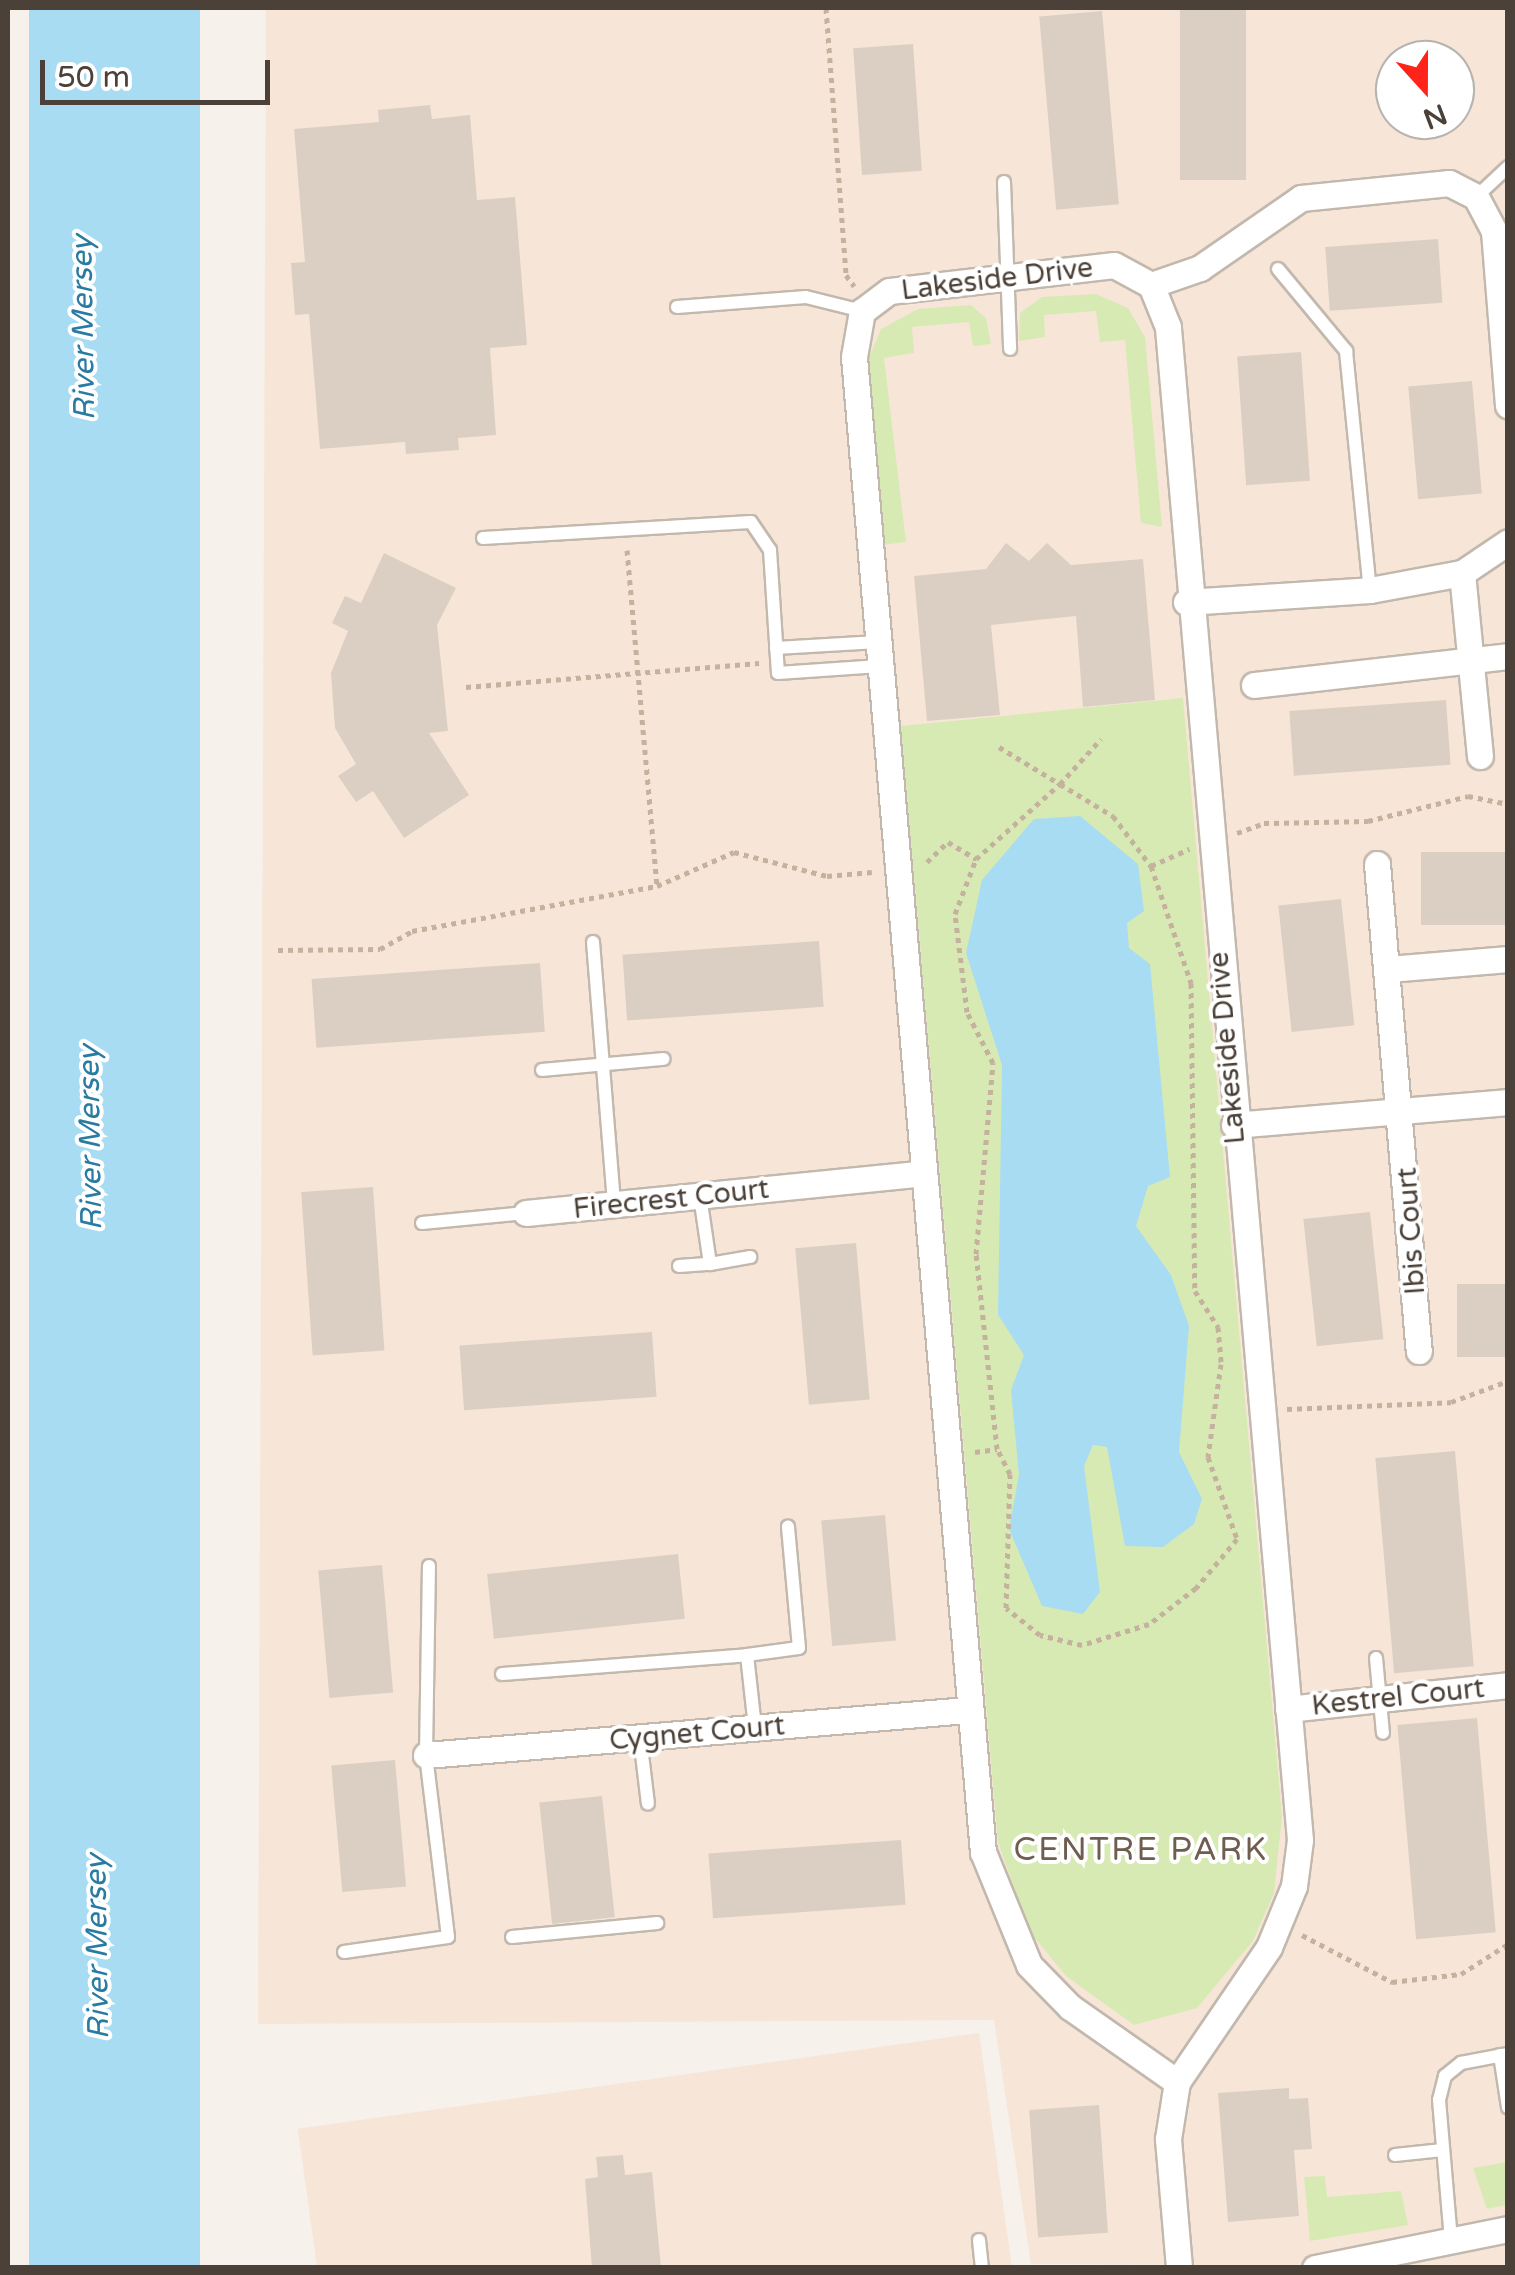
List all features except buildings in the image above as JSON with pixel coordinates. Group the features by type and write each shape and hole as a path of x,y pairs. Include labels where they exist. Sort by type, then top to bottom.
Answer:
{"street":[{"path":"1150,285 1200,268 1300,198 1450,182 1476,197 1494,231 1508,404"},
{"name":"Lakeside Drive","path":"865,308 905,286 1114,265 1150,285 1168,327 1186,602 1300,1840 1281,1923 1176,2082 1168,2138 1179,2268"},
{"path":"865,308 854,357 920,1174 983,1852 1021,1952 1070,2006 1176,2082"},
{"path":"1186,602 1370,590 1462,574 1508,542"},
{"path":"1462,574 1480,756"},
{"path":"1254,684 1508,656"},
{"name":"Ibis Court","path":"1377,864 1402,1110 1420,1352"},
{"path":"1389,969 1508,959"},
{"path":"1234,1125 1508,1102"},
{"name":"Firecrest Court","path":"526,1213 920,1174"},
{"name":"Kestrel Court","path":"1288,1710 1508,1684"},
{"name":"Cygnet Court","path":"426,1755 968,1710"},
{"path":"1315,2268 1508,2229"}],"lane":[{"path":"1476,197 1508,167"},
{"path":"1004,182 1010,348"},
{"path":"1278,269 1346,352 1370,590"},
{"path":"676,307 806,297 865,308"},
{"path":"484,538 741,518 761,528 777,661"},
{"path":"777,661 879,654"},
{"path":"777,661 879,654"},
{"path":"593,942 614,1205"},
{"path":"542,1070 664,1059"},
{"path":"700,1196 710,1264"},
{"name":"Firecrest Court","path":"422,1223 526,1213"},
{"path":"679,1266 750,1257"},
{"path":"502,1674 800,1648 788,1526"},
{"path":"344,1952 448,1937 426,1755 429,1566"},
{"path":"747,1655 755,1728"},
{"path":"1376,1658 1383,1733"},
{"path":"640,1738 648,1804"},
{"path":"512,1937 657,1923"},
{"path":"1451,2240 1443,2150 1446,2076 1461,2063 1504,2054 1508,2107"},
{"path":"1395,2155 1443,2150"},
{"path":"979,2240 982,2268"}],"path":[{"path":"826,8 846,275 865,308"},
{"path":"625,527 657,886"},
{"path":"466,687 777,661"},
{"path":"998,747 1060,784 1113,816 1151,866 1191,983 1195,1291 1218,1327 1219,1417 1208,1457 1237,1539 1196,1588 1149,1624 1082,1645 1040,1636 1006,1608 1010,1474 997,1450 976,1254 993,1063 967,1012 955,914 976,860 1060,784 1101,739"},
{"path":"1151,866 1264,823 1368,820 1468,796 1508,804"},
{"path":"278,950 380,949 412,932 657,886 734,852 827,876 926,863 948,842 976,860"},
{"path":"1219,1417 1356,1400 1451,1402 1508,1381"},
{"path":"1281,1923 1392,1982 1460,1974 1508,1944"}],"shaded area":[{"name":"CENTRE PARK","path":"266,8 1507,8 1507,2267 1031,2264 994,2020 258,2024"},
{"path":"979,2033 1012,2267 317,2268 298,2129"}],"green space":[{"path":"1096,294 1128,308 1145,337 1162,527 1141,523 1125,340 1100,342 1096,311 1044,315 1045,337 1019,341 1020,313 1042,297"},
{"path":"971,305 986,318 991,344 973,346 969,322 912,327 914,353 884,358 906,542 883,545 867,363 881,329 918,309"},
{"path":"1183,698 1282,1817 1274,1893 1253,1941 1197,2008 1134,2025 1066,1976 1030,1932 998,1842 901,726"},
{"path":"1507,2162 1507,2205 1487,2209 1473,2168"},
{"path":"1325,2176 1327,2197 1401,2191 1408,2225 1310,2241 1304,2177"}],"water":[{"name":"River Mersey","path":"29,8 200,8 200,2267 29,2267"},
{"path":"1080,816 1138,864 1144,911 1127,923 1129,948 1150,964 1170,1177 1148,1186 1136,1226 1171,1275 1189,1326 1179,1452 1202,1499 1194,1524 1163,1547 1125,1546 1107,1447 1093,1445 1084,1466 1100,1592 1083,1614 1042,1606 1009,1529 1019,1475 1011,1390 1024,1355 998,1315 1002,1065 966,953 982,880 1034,819"}],"district":[{"name":"CENTRE PARK","path":"1141,1850"}]}
